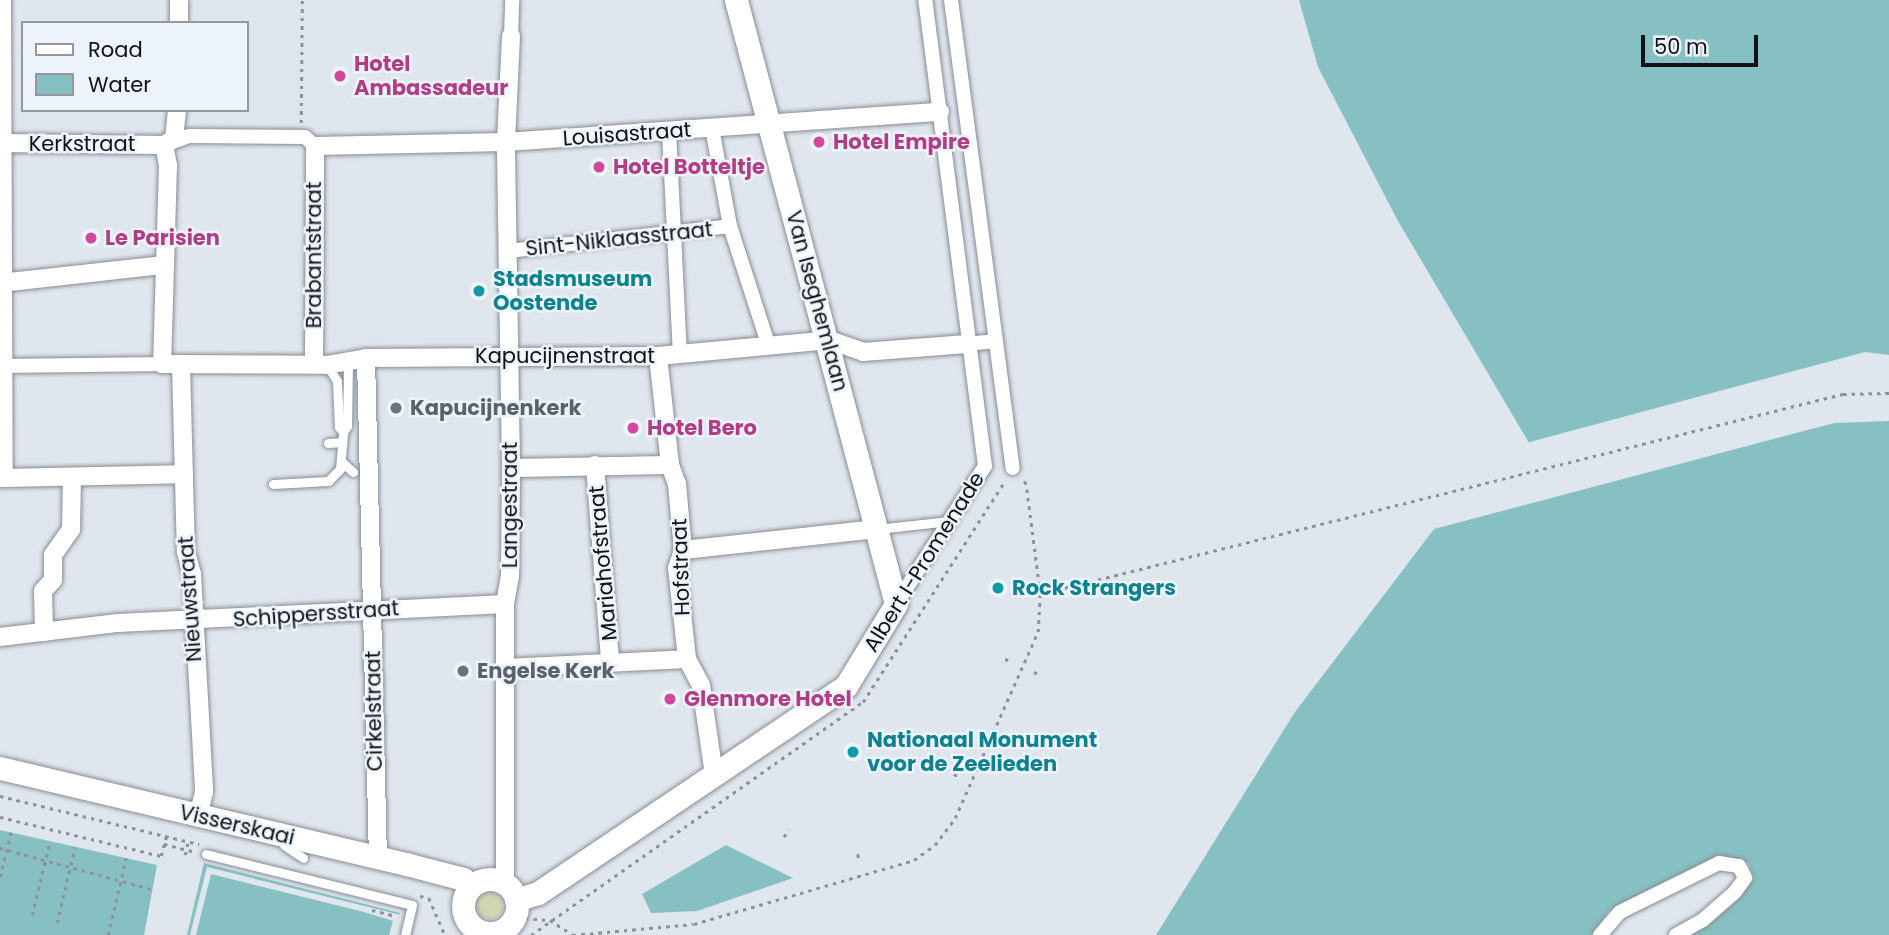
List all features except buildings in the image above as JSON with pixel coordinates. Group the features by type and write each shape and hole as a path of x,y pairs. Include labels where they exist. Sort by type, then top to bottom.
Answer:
{"street":[{"path":"4,0 1,143 5,366 3,478 72,479 184,474"},
{"path":"179,0 179,21"},
{"name":"Langestraat","path":"512,0 506,142 511,355 510,577 505,604 512,900"},
{"name":"Van Iseghemlaan","path":"736,0 829,340 896,604"},
{"name":"Albert I-Promenade","path":"512,900 538,893 846,686 985,466 967,344 925,0"},
{"name":"Albert I-Promenade","path":"951,0 1013,468"},
{"path":"940,112 966,110"},
{"path":"164,145 174,139 177,112"},
{"name":"Louisastraat","path":"308,142 506,142 940,112"},
{"path":"712,128 730,226 769,346"},
{"path":"669,131 680,355"},
{"path":"164,145 189,136 308,142"},
{"name":"Brabantstraat","path":"308,142 321,364"},
{"name":"Kerkstraat","path":"1,143 164,145"},
{"path":"5,366 162,364 162,265 168,165 164,145"},
{"name":"Sint-Niklaasstraat","path":"508,251 730,226"},
{"path":"2,283 162,265"},
{"name":"Kapucijnenstraat","path":"162,364 321,364 511,355 658,356 829,340 863,352 967,344"},
{"path":"967,344 996,341"},
{"name":"Hofstraat","path":"658,356 670,465 677,484 683,550 677,568 687,659 701,685 714,775"},
{"name":"Cirkelstraat","path":"357,361 355,471 372,609 378,858"},
{"name":"Nieuwstraat","path":"181,365 184,474 194,551 192,623 204,792 191,835"},
{"name":"Mariahofstraat","path":"595,465 610,660"},
{"path":"511,468 670,465"},
{"path":"44,632 43,591 53,580 53,555 71,528 72,479"},
{"path":"683,550 877,529"},
{"name":"Schippersstraat","path":"0,637 118,623 192,623 372,609 505,604"},
{"path":"505,668 596,665 610,660 687,659"},
{"name":"Visserskaai","path":"0,768 191,835 378,858 463,879 472,886"},
{"path":"1600,935 1620,912 1719,863 1739,866 1745,878 1735,892 1676,935"},
{"path":"491,879 512,900 500,931 476,932 467,920 463,906 472,886 491,879"}],"lane":[{"path":"328,443 343,437 347,426 357,361"},
{"path":"272,484 321,483 355,471 338,428 337,381 321,364"},
{"path":"877,529 950,522"},
{"path":"228,832 290,846 303,858"},
{"path":"206,854 412,905 405,935"}],"path":[{"path":"302,0 308,142"},
{"path":"1040,594 1843,394 1889,393"},
{"path":"512,900 573,935 694,923 914,860 935,845 955,818 1038,632 1040,594 1026,484 1013,468"},
{"name":"Albert I-Promenade","path":"919,618 1013,468"},
{"path":"1005,659 1011,662"},
{"path":"1034,672 1041,675"},
{"path":"954,774 960,777"},
{"path":"0,796 119,822 166,837 161,856 0,817"},
{"path":"785,836 788,829"},
{"path":"0,877 11,832"},
{"path":"164,844 191,835"},
{"path":"191,835 206,854"},
{"path":"185,855 191,835"},
{"path":"32,915 50,841"},
{"path":"57,923 75,847"},
{"path":"0,848 151,890"},
{"path":"858,854 859,860"},
{"path":"108,935 126,858"},
{"path":"372,910 402,918"},
{"path":"531,935 550,920"}],"green space":[{"path":"490,893 500,896 503,906 500,916 490,919 480,916 477,906 480,896"}],"water":[{"path":"1299,0 1889,0 1889,373 1866,369 1535,453 1398,221 1318,67"},
{"path":"1883,419 1889,421 1889,935 1156,935 1295,712 1434,529 1834,423"},
{"path":"0,830 157,865 144,935 0,935"},
{"path":"726,845 793,878 697,911 651,913 642,894"},
{"path":"204,863 400,913 395,935 187,935"}],"pier":[{"path":"1865,352 1889,355 1889,376 1866,372 1536,456 1526,443"},
{"path":"1883,416 1889,421 1834,423 1475,513 1833,420"},
{"path":"1719,855 1748,863 1754,878 1743,894 1699,930 1690,935 1592,935 1609,911"},
{"path":"207,867 401,915 396,935 389,935 393,921 211,874 196,935 190,935"}],"place":[{"name":"Hotel Ambassadeur","path":"340,76"},
{"name":"Hotel Empire","path":"819,142"},
{"name":"Hotel Botteltje","path":"599,167"},
{"name":"Le Parisien","path":"91,238"},
{"name":"Stadsmuseum Oostende","path":"479,291"},
{"name":"Kapucijnenkerk","path":"396,408"},
{"name":"Hotel Bero","path":"633,428"},
{"name":"Rock Strangers","path":"998,588"},
{"name":"Engelse Kerk","path":"463,671"},
{"name":"Glenmore Hotel","path":"670,699"},
{"name":"Nationaal Monument voor de Zeelieden","path":"853,752"}]}
